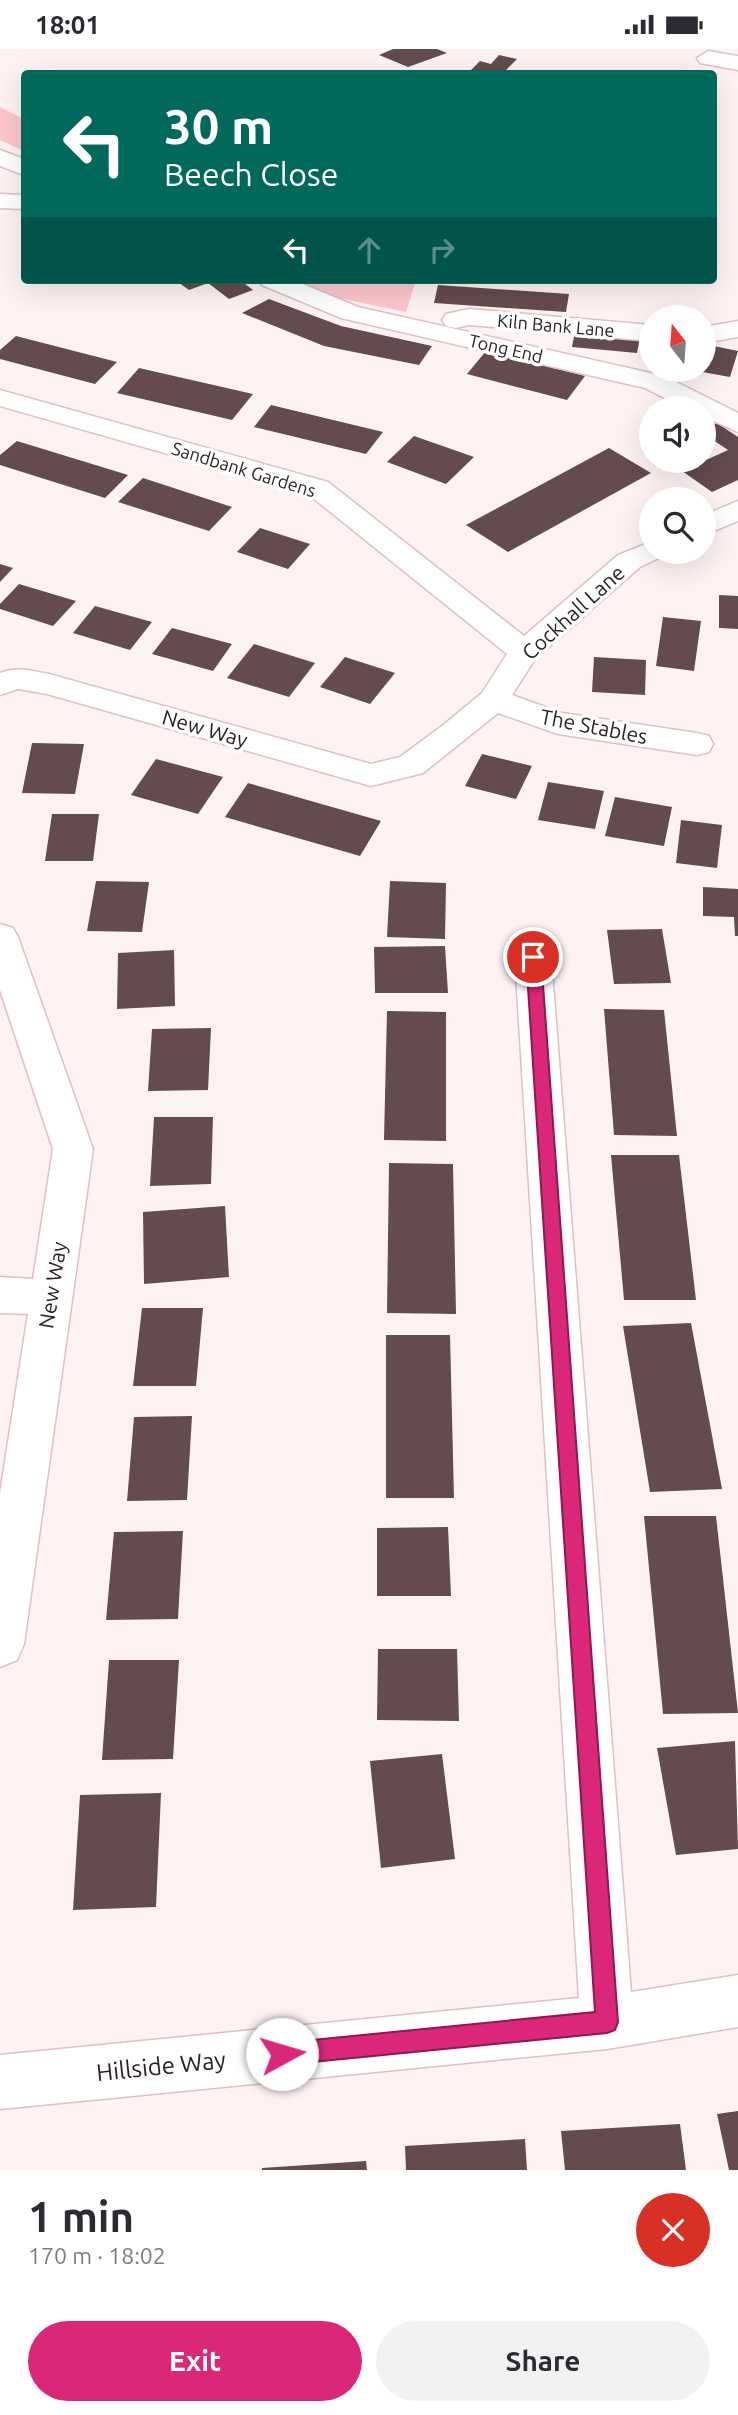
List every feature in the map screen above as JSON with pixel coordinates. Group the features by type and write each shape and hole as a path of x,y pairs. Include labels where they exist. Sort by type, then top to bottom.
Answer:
{"street":[{"path":"708,58 738,63"},
{"path":"0,157 21,167"},
{"path":"0,201 21,202"},
{"name":"Tong End","path":"281,284 350,313 654,382 738,424"},
{"name":"Kiln Bank Lane","path":"420,328 469,317 639,332"},
{"path":"716,333 738,329"},
{"name":"Sandbank Gardens","path":"0,397 318,488 524,652"},
{"path":"716,520 738,510"},
{"name":"Cockhall Lane","path":"411,765 493,700 524,652 629,561 639,556"},
{"name":"New Way","path":"0,685 15,678 49,684 371,775 411,765"},
{"name":"The Stables","path":"493,700 558,723 697,744"},
{"name":"New Way","path":"0,937 73,1149 0,1644"},
{"path":"533,957 607,2022"},
{"path":"0,1295 50,1297"},
{"name":"Hillside Way","path":"0,2081 607,2022 738,2001"}],"shaded area":[{"path":"0,107 21,118 21,150 0,140"},
{"path":"307,284 415,284 406,312 333,297"}],"building":[{"path":"393,49 437,49 447,53 408,67 379,55"},
{"path":"499,55 517,59 506,70 471,70 480,61 491,64"},
{"path":"181,284 205,284 189,290"},
{"path":"209,284 245,284 253,290 229,299"},
{"path":"438,285 569,294 566,312 434,303"},
{"path":"269,299 341,326 432,346 419,365 324,346 242,313"},
{"path":"575,331 639,337 637,353 572,347"},
{"path":"16,336 117,362 95,384 0,359 0,350"},
{"path":"716,346 738,351 730,377 716,374"},
{"path":"486,351 585,376 567,400 467,374"},
{"path":"139,368 253,394 232,420 117,393"},
{"path":"271,405 383,432 366,454 254,427"},
{"path":"716,423 738,437 738,480 716,490 716,487 705,487 685,473 716,473 716,455 728,450 716,442"},
{"path":"414,436 474,457 446,484 387,462"},
{"path":"17,441 128,475 105,498 0,465 0,455"},
{"path":"609,448 639,466 639,473 651,473 508,552 466,525"},
{"path":"143,478 232,507 209,531 118,502"},
{"path":"260,528 310,544 288,569 237,552"},
{"path":"0,564 13,568 0,582"},
{"path":"19,584 76,601 53,626 0,609 0,604"},
{"path":"719,595 738,596 738,629 719,628"},
{"path":"95,606 152,622 130,650 73,633"},
{"path":"663,617 701,621 694,671 656,666"},
{"path":"172,628 232,644 213,671 152,654"},
{"path":"254,644 315,663 289,697 227,678"},
{"path":"345,657 395,673 370,704 320,687"},
{"path":"594,657 646,660 645,695 592,692"},
{"path":"32,743 84,744 75,794 22,793"},
{"path":"482,754 532,766 516,799 465,786"},
{"path":"156,759 223,777 198,814 131,795"},
{"path":"548,782 604,791 595,829 538,820"},
{"path":"248,783 381,821 360,856 225,817"},
{"path":"615,797 672,807 664,846 605,836"},
{"path":"52,814 99,814 93,861 45,861"},
{"path":"681,820 722,825 717,868 676,863"},
{"path":"96,881 149,882 142,932 87,931"},
{"path":"390,881 446,883 445,939 387,937"},
{"path":"703,887 738,889 738,936 735,936 734,917 703,916"},
{"path":"662,929 671,983 614,984 607,930"},
{"path":"445,946 448,993 375,993 374,947"},
{"path":"174,950 175,1006 117,1009 118,953"},
{"path":"604,1009 664,1010 677,1136 614,1135"},
{"path":"387,1011 446,1012 446,1141 384,1140"},
{"path":"211,1028 208,1090 148,1091 152,1029"},
{"path":"154,1117 213,1117 211,1184 150,1186"},
{"path":"611,1155 679,1155 696,1300 624,1300"},
{"path":"389,1163 453,1164 456,1314 387,1313"},
{"path":"225,1206 229,1277 144,1284 143,1212"},
{"path":"142,1308 203,1308 196,1386 133,1386"},
{"path":"691,1323 722,1489 650,1492 623,1326"},
{"path":"386,1335 450,1335 454,1498 386,1498"},
{"path":"192,1416 187,1500 127,1501 134,1417"},
{"path":"644,1516 716,1516 738,1713 663,1714"},
{"path":"448,1527 451,1596 377,1596 377,1528"},
{"path":"183,1531 178,1619 106,1620 114,1532"},
{"path":"378,1649 457,1649 459,1721 377,1720"},
{"path":"109,1660 179,1660 173,1759 102,1760"},
{"path":"735,1741 738,1849 676,1855 657,1748"},
{"path":"442,1754 455,1859 381,1868 370,1761"},
{"path":"161,1793 156,1907 73,1910 80,1795"},
{"path":"738,2111 738,2170 729,2170 717,2114"},
{"path":"680,2124 686,2170 565,2170 561,2131"},
{"path":"525,2139 527,2170 406,2170 405,2146"},
{"path":"366,2161 367,2170 262,2170 262,2168"}],"route":[{"path":"282,2054 607,2022 533,957"}]}
